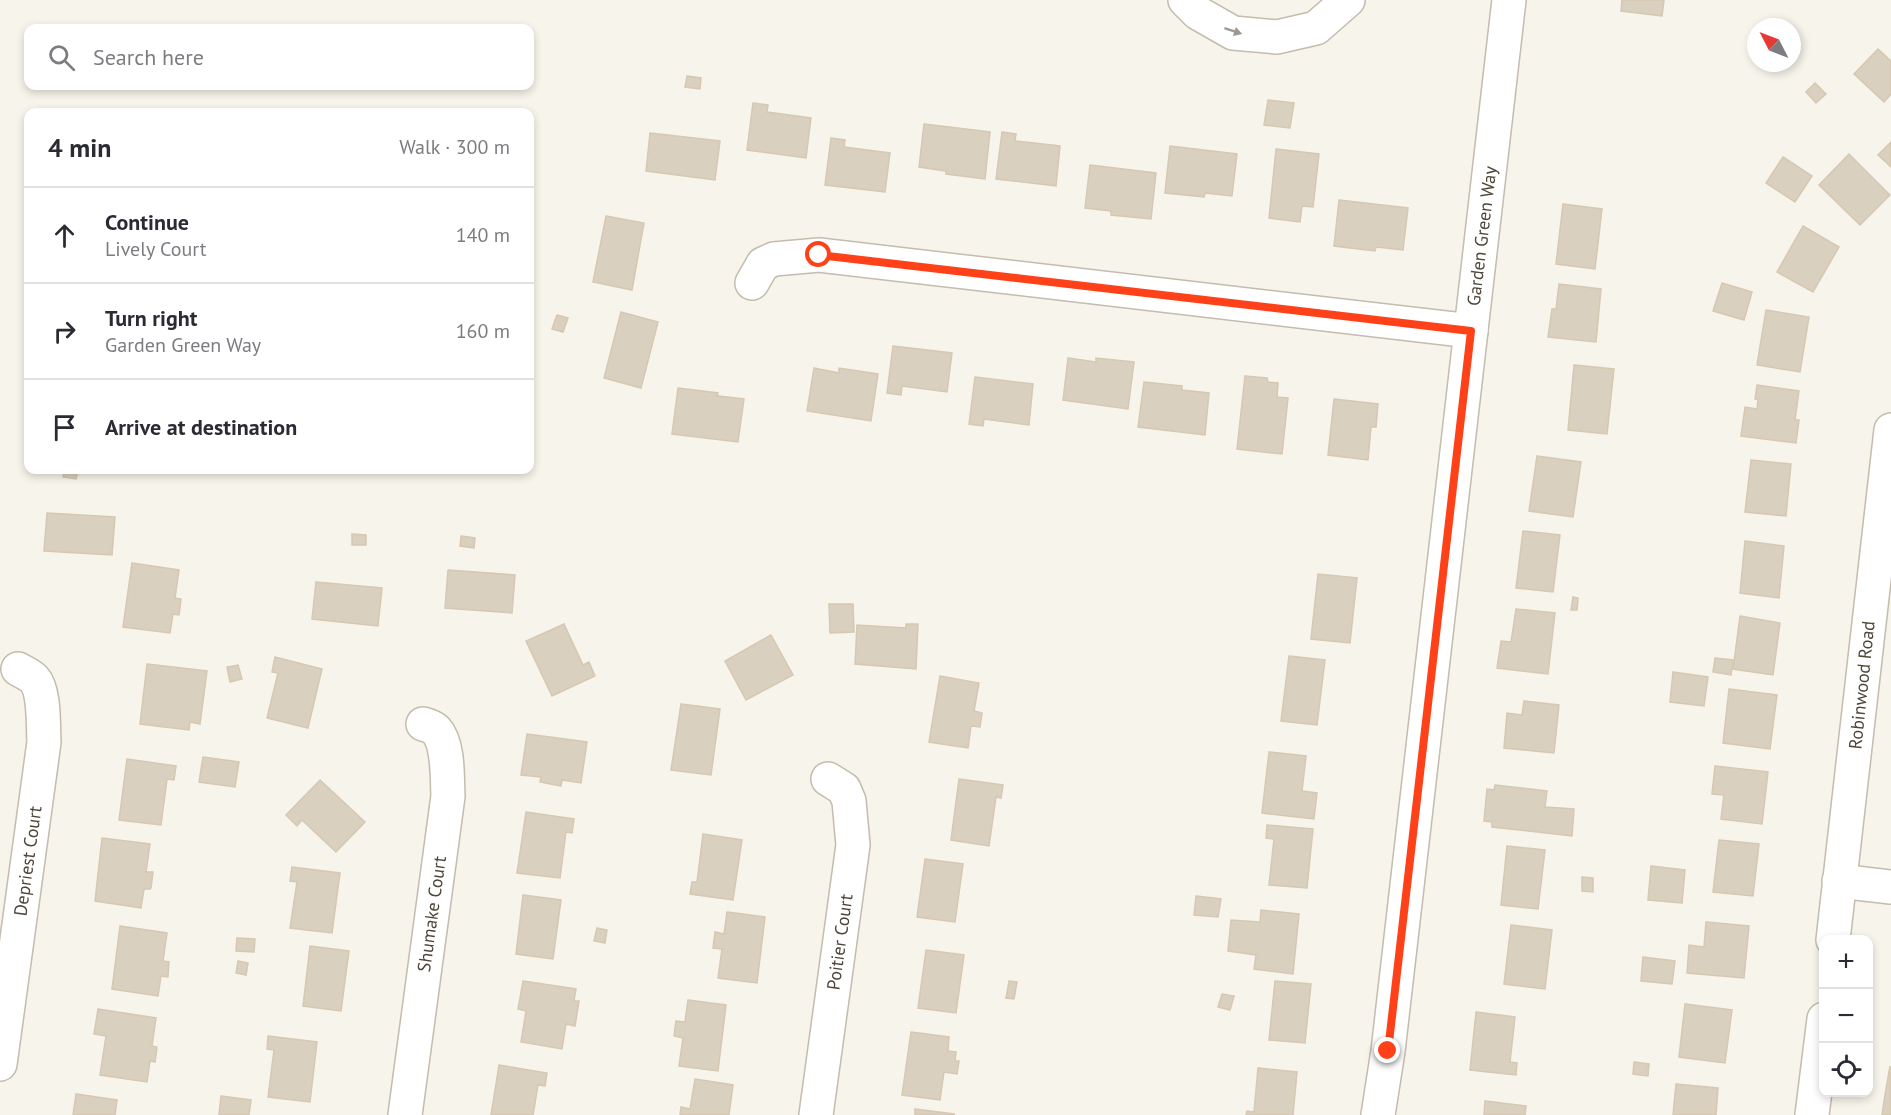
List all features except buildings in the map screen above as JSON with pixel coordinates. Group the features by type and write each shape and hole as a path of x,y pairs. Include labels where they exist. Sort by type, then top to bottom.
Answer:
{"street":[{"path":"1185,0 1198,13 1233,33 1277,37 1316,28 1348,0"},
{"name":"Garden Green Way","path":"1378,1115 1388,1051 1509,0"},
{"path":"752,283 763,264 774,259 819,255 1471,331"},
{"name":"Robinwood Road","path":"1833,935 1891,430"},
{"name":"Depriest Court","path":"0,1064 44,742 39,686 33,678 18,669"},
{"name":"Shumake Court","path":"405,1115 448,796 443,743 435,729 423,723"},
{"name":"Poitier Court","path":"816,1115 853,845 849,801 844,789 828,779"},
{"path":"1839,881 1891,887"},
{"path":"1812,1115 1821,1043"}],"route":[{"path":"819,255 1471,331 1388,1051"}]}
